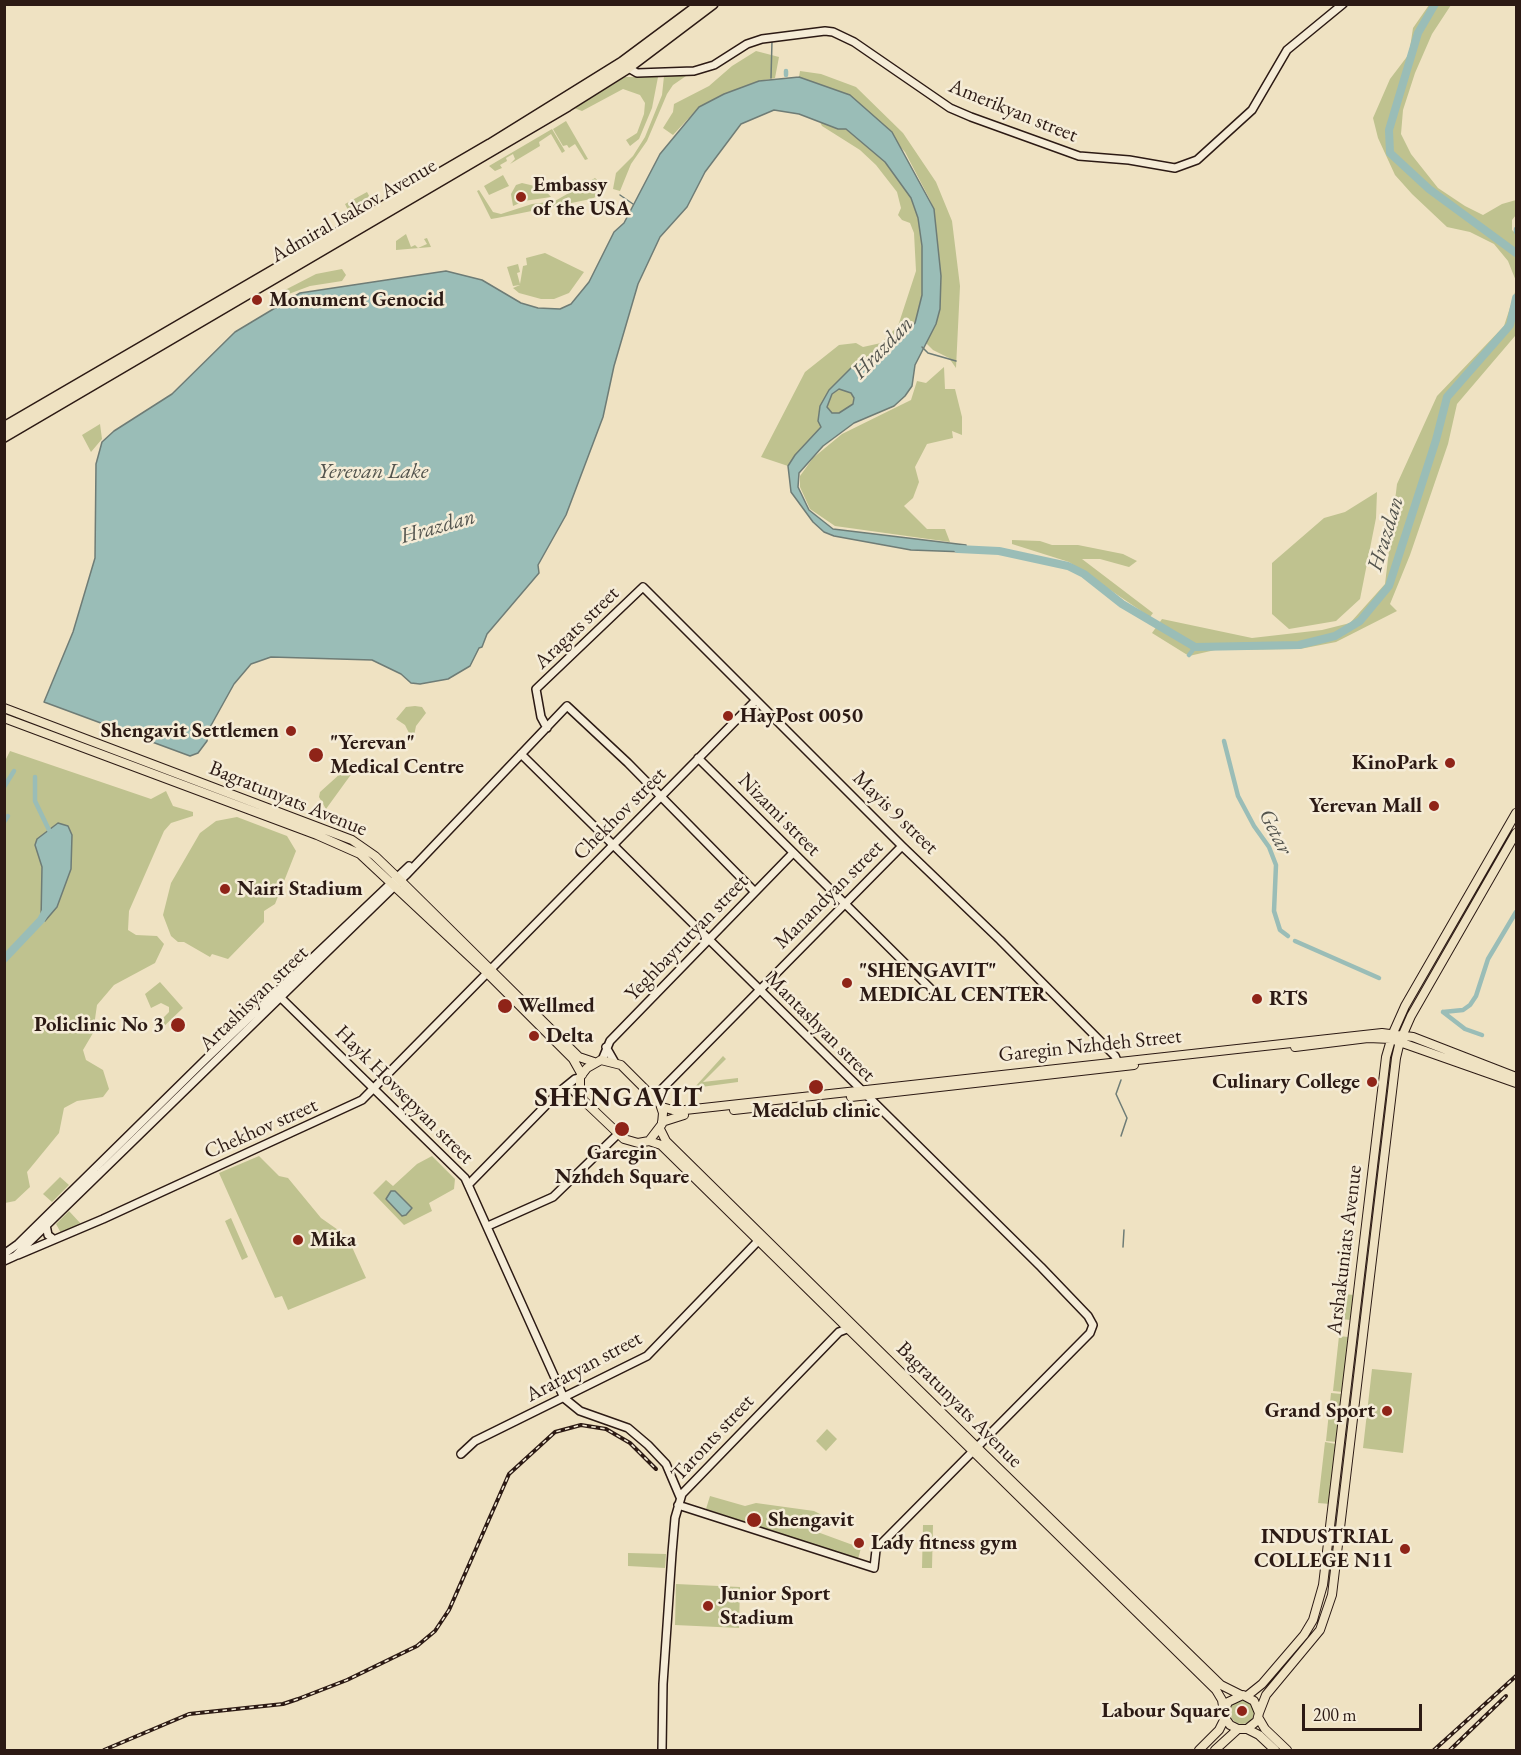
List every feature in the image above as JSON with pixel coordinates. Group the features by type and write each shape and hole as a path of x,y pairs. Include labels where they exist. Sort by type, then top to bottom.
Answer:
{"highway":[{"path":"673,26 693,4"},
{"name":"Admiral Isakov Avenue","path":"4,427 624,65 700,4"},
{"name":"Admiral Isakov Avenue","path":"4,436 412,198 624,65 713,4"}],"main road":[{"name":"Bagratunyats Avenue","path":"4,708 43,728"},
{"name":"Bagratunyats Avenue","path":"4,718 43,728 199,787 347,847 370,861 396,881 573,1059 581,1077"},
{"name":"Arshakuniats Avenue","path":"1245,1696 1262,1684 1293,1649 1313,1620 1323,1585 1386,1057 1392,1036 1516,813"},
{"name":"Arshakuniats Avenue","path":"1259,1715 1263,1698 1298,1659 1322,1625 1332,1595 1382,1171 1401,1038 1516,833"},
{"path":"1452,925 1460,930"},
{"name":"Bagratunyats Avenue","path":"487,973 579,1057 598,1061"},
{"name":"Garegin Nzhdeh Street","path":"661,1125 677,1116 1353,1034 1401,1038 1516,1077"},
{"name":"Garegin Nzhdeh Street","path":"1401,1038 1516,1083"},
{"path":"598,1061 614,1061 654,1096 662,1107 661,1125 649,1140 630,1142 618,1134 583,1100 581,1077 598,1061"},
{"name":"Garegin Nzhdeh Street","path":"662,1107 676,1111 862,1093"},
{"name":"Bagratunyats Avenue","path":"661,1125 666,1141 1216,1690 1222,1700 1225,1715"},
{"name":"Bagratunyats Avenue","path":"649,1140 661,1145 850,1327"},
{"path":"1375,1155 1378,1159 1384,1157"},
{"path":"1373,1171 1378,1166 1382,1171"},
{"path":"1350,1361 1360,1363"},
{"name":"Bagratunyats Avenue","path":"974,1450 1221,1685 1245,1696"},
{"path":"1328,1544 1338,1545"},
{"path":"1313,1620 1320,1620 1322,1625"},
{"path":"1199,1750 1219,1730 1228,1702 1245,1696 1254,1701 1265,1729 1287,1750"},
{"path":"1225,1715 1230,1725 1259,1735 1275,1750"},
{"path":"1215,1750 1242,1729 1254,1724 1259,1715"}],"street":[{"name":"Amerikyan street","path":"624,65 637,73 694,71 714,65 747,44 762,39 833,32 854,42 950,108 971,117 1079,156 1129,160 1174,168 1197,160 1252,110 1287,50 1342,4"},
{"name":"Mayis 9 street","path":"643,586 902,846 944,884 1119,1064"},
{"name":"Aragats street","path":"547,728 541,717 536,689 643,586"},
{"name":"Chekhov street","path":"15,1256 103,1219 352,1106 373,1088 756,700"},
{"name":"Artashisyan street","path":"4,1261 15,1256 23,1244 396,881 568,706 661,796"},
{"name":"Mantashyan street","path":"521,754 1088,1316 1093,1325 1090,1333 974,1450"},
{"name":"Nizami street","path":"698,758 938,996"},
{"path":"661,796 754,892"},
{"name":"Manandyan street","path":"654,1096 902,846"},
{"name":"Yeghbayrutyan street","path":"598,1061 606,1047 793,853"},
{"name":"Artashisyan street","path":"4,1254 23,1244 46,1225 279,995"},
{"name":"Hayk Hovsepyan street","path":"279,995 469,1184 564,1398"},
{"path":"606,1047 614,1061"},
{"path":"469,1184 559,1092 581,1077"},
{"path":"568,1086 583,1100"},
{"name":"Chekhov street","path":"23,1244 52,1238 96,1221 351,1104 373,1088"},
{"path":"488,1226 553,1197 618,1134"},
{"path":"46,1225 48,1235 52,1238"},
{"name":"Araratyan street","path":"461,1455 475,1441 647,1356 759,1240"},
{"name":"Taronts street","path":"662,1750 669,1595 679,1501 692,1481 793,1378 839,1332 850,1327"},
{"path":"564,1398 580,1411 628,1428 648,1445 666,1464 679,1501 874,1568 876,1550 880,1545 974,1450"}],"green space":[{"path":"1429,5 1451,5 1432,34 1415,73 1403,110 1401,134 1411,154 1438,188 1465,206 1483,215 1502,204 1516,200 1516,215 1512,220 1512,230 1516,234 1516,281 1508,261 1494,244 1470,232 1447,227 1412,194 1395,175 1378,138 1373,118 1390,79 1409,54 1413,28"},
{"path":"756,51 779,57 775,78 759,81 724,94 699,107 673,135 663,128 673,112 674,104 709,86 732,66"},
{"path":"800,71 821,74 856,87 903,133 936,182 952,221 960,286 956,368 949,358 933,350 925,342 936,324 934,209 905,152 850,95 799,77"},
{"path":"664,76 686,76 673,85 667,94 647,141 631,164 620,191 613,189 616,173 633,156 645,137 662,95"},
{"path":"625,77 658,77 652,108 639,139 630,146 626,140 637,133 644,114 645,103 640,95 623,89 582,111 574,108"},
{"path":"566,121 588,159 585,160 575,144 569,148 567,145 563,146 553,129"},
{"path":"820,122 838,129 846,129 885,162 911,198 918,218 922,246 922,295 915,323 906,336 867,357 829,390 822,427 795,455 788,466 761,457 805,372 839,345 856,343 863,347 881,343 898,326 916,271 914,233 910,223 902,220 898,215 901,208 897,192 876,165 860,150 822,126"},
{"path":"552,129 565,151 562,153 551,134 539,142 540,146 510,164 515,159 513,154 500,165 502,168 495,171 489,166"},
{"path":"503,175 509,186 489,195 484,186"},
{"path":"595,178 604,186 598,196 591,199 491,219 477,191 479,190 493,212 501,214 532,204 555,201"},
{"path":"522,183 543,188 551,197 524,201 513,206 511,194 516,185"},
{"path":"367,192 374,205 352,218 345,204"},
{"path":"406,234 411,247 415,245 418,248 427,244 424,239 427,238 431,247 396,250 396,241"},
{"path":"545,253 584,272 569,293 554,299 541,299 519,293 513,288 520,285 513,286 507,267 518,264 520,272 517,273 520,284 523,266 527,265 526,258"},
{"path":"342,269 346,275 342,281 310,286 286,295 283,291 316,274"},
{"path":"1516,289 1515,336 1457,404 1448,444 1410,555 1390,604 1397,611 1336,642 1300,649 1215,650 1189,656 1152,633 1162,619 1252,638 1322,630 1350,623 1385,584 1397,484 1437,396 1504,326"},
{"path":"944,367 945,389 955,389 962,417 962,435 952,431 953,438 927,444 915,467 919,482 913,498 904,506 927,529 945,529 950,542 835,526 810,509 800,487 800,476 813,458 842,434 911,400 917,381 926,383"},
{"path":"839,389 851,393 854,398 853,404 839,413 832,413 827,407 832,394"},
{"path":"100,424 102,439 91,452 82,435"},
{"path":"1377,492 1376,518 1360,599 1336,621 1289,629 1272,614 1272,563 1324,518 1345,512"},
{"path":"1012,540 1040,541 1052,545 1078,545 1123,554 1137,561 1129,567 1100,559 1082,559 1153,613 1150,617 1069,562 1012,544"},
{"path":"406,707 422,707 426,713 416,726 413,741 405,725 396,719"},
{"path":"10,751 151,799 166,791 173,806 193,812 193,816 171,823 164,831 129,911 128,930 136,935 157,936 164,944 155,963 114,985 97,1005 93,1033 83,1050 86,1060 103,1070 109,1089 103,1097 77,1101 64,1108 59,1133 27,1172 30,1187 15,1201 5,1203 4,763"},
{"path":"351,764 355,769 326,809 319,797 320,792"},
{"name":"Nairi Stadium","path":"237,817 287,836 296,851 275,904 264,911 264,922 228,959 212,954 210,957 184,942 178,942 171,936 163,915 171,883 200,833 216,821"},
{"path":"160,982 183,1008 161,1029 158,1023 169,1012 169,1007 161,1003 151,1008 145,994"},
{"path":"723,1056 726,1059 703,1082 738,1078 738,1082 694,1088"},
{"name":"Mika","path":"259,1156 279,1176 288,1178 321,1218 341,1232 352,1247 366,1278 288,1310 282,1296 275,1298 219,1173"},
{"path":"432,1156 455,1179 454,1189 429,1203 432,1211 404,1225 373,1193 386,1180 393,1186 417,1164"},
{"path":"60,1177 69,1185 52,1202 43,1194"},
{"path":"69,1211 81,1224 61,1233 56,1224"},
{"path":"231,1218 248,1257 242,1260 225,1221"},
{"path":"1344,1294 1354,1295 1351,1320 1341,1319"},
{"path":"1339,1336 1348,1337 1343,1392 1333,1391"},
{"name":"Grand Sport","path":"1372,1369 1412,1373 1403,1453 1363,1448"},
{"path":"1331,1393 1342,1394 1337,1442 1326,1441"},
{"path":"827,1429 837,1439 826,1451 816,1441"},
{"path":"1325,1442 1336,1444 1330,1504 1318,1503"},
{"path":"710,1496 745,1506 756,1503 814,1511 824,1516 820,1530 812,1530 861,1548 858,1559 706,1509"},
{"path":"923,1525 933,1525 932,1568 922,1568"},
{"path":"628,1553 666,1554 665,1568 628,1566"},
{"name":"Junior Sport Stadium","path":"676,1584 740,1587 739,1628 675,1625"},
{"path":"1242,1700 1251,1703 1254,1712 1251,1721 1242,1724 1233,1721 1230,1712 1233,1703"}],"water":[{"name":"Yerevan Lake","path":"799,77 850,95 892,132 934,209 941,276 940,309 936,324 915,365 912,386 894,406 854,423 823,446 799,473 798,487 809,510 833,529 966,545 966,552 911,550 834,536 824,532 813,522 791,492 788,466 821,427 818,421 820,406 829,390 853,366 895,344 915,323 922,295 922,246 918,218 911,198 885,162 846,129 838,129 799,114 774,110 741,124 705,172 687,207 660,237 638,284 614,366 603,417 566,515 538,565 539,573 487,634 470,666 448,679 420,684 411,683 401,674 372,660 271,657 251,664 234,684 209,729 207,741 198,753 190,756 44,702 73,632 95,558 96,464 102,442 114,431 172,394 235,332 300,293 446,271 482,280 521,303 538,308 560,309 571,304 589,282 614,232 624,223 660,154 699,107 724,94 759,81","holes":["839,389 851,393 854,398 853,404 839,413 832,413 827,407 832,394"]},
{"path":"58,823 68,826 72,835 71,869 57,907 45,921 41,920 42,867 35,845 37,839"},
{"path":"391,1191 395,1191 412,1208 406,1215 402,1216 386,1199"}],"waterway":[{"name":"Hrazdan","path":"1435,4 1418,33 1389,130 1390,153 1429,189 1516,253"},
{"path":"771,78 772,41"},
{"path":"620,195 633,204"},
{"name":"Hrazdan","path":"958,549 999,551 1068,566 1084,574 1122,604 1195,647 1299,645 1335,636 1360,621 1389,586 1436,440 1447,397 1510,325 1516,298"},
{"path":"922,347 928,353 956,361"},
{"name":"Getar","path":"1189,655 1195,647"},
{"name":"Getar","path":"1224,741 1238,796 1254,826 1269,847 1276,865 1274,911 1280,930 1288,936"},
{"path":"4,787 14,771"},
{"name":"Hrazdan","path":"35,777 35,801 49,830"},
{"path":"4,822 8,816"},
{"name":"Hrazdan","path":"4,959 41,920 46,911"},
{"name":"Getar","path":"1443,1012 1463,1010 1470,1005 1476,996 1488,959 1516,912"},
{"name":"Getar","path":"1295,941 1379,978"},
{"path":"1443,1012 1465,1029 1482,1035"},
{"path":"1121,1080 1116,1094 1127,1118 1121,1136"},
{"path":"1123,1247 1124,1230"}],"railway":[{"path":"104,1750 189,1714 283,1704 347,1680 417,1646 435,1631 449,1610 509,1474 555,1432 581,1425 606,1429 630,1443 656,1469"},
{"path":"1434,1750 1516,1676"},
{"path":"1450,1750 1506,1696"}],"place":[{"name":"Embassy of the USA","path":"521,197"},
{"name":"Monument Genocid","path":"257,300"},
{"name":"HayPost 0050","path":"728,716"},
{"name":"Shengavit Settlemen","path":"291,731"},
{"name":"\"Yerevan\" Medical Centre","path":"316,755"},
{"name":"KinoPark","path":"1450,763"},
{"name":"Yerevan Mall","path":"1434,806"},
{"name":"Nairi Stadium","path":"225,889"},
{"name":"\"SHENGAVIT\" MEDICAL CENTER","path":"847,983"},
{"name":"RTS","path":"1257,999"},
{"name":"Wellmed","path":"505,1006"},
{"name":"Policlinic No 3","path":"178,1025"},
{"name":"Delta","path":"534,1036"},
{"name":"Culinary College","path":"1372,1082"},
{"name":"Medclub clinic","path":"816,1087"},
{"name":"Garegin Nzhdeh Square","path":"622,1129"},
{"name":"Mika","path":"298,1240"},
{"name":"Grand Sport","path":"1387,1411"},
{"name":"Shengavit","path":"754,1520"},
{"name":"Lady fitness gym","path":"859,1543"},
{"name":"INDUSTRIAL COLLEGE N11","path":"1405,1549"},
{"name":"Junior Sport Stadium","path":"708,1606"},
{"name":"Labour Square","path":"1242,1711"}],"district":[{"name":"SHENGAVIT","path":"619,1099"}]}
